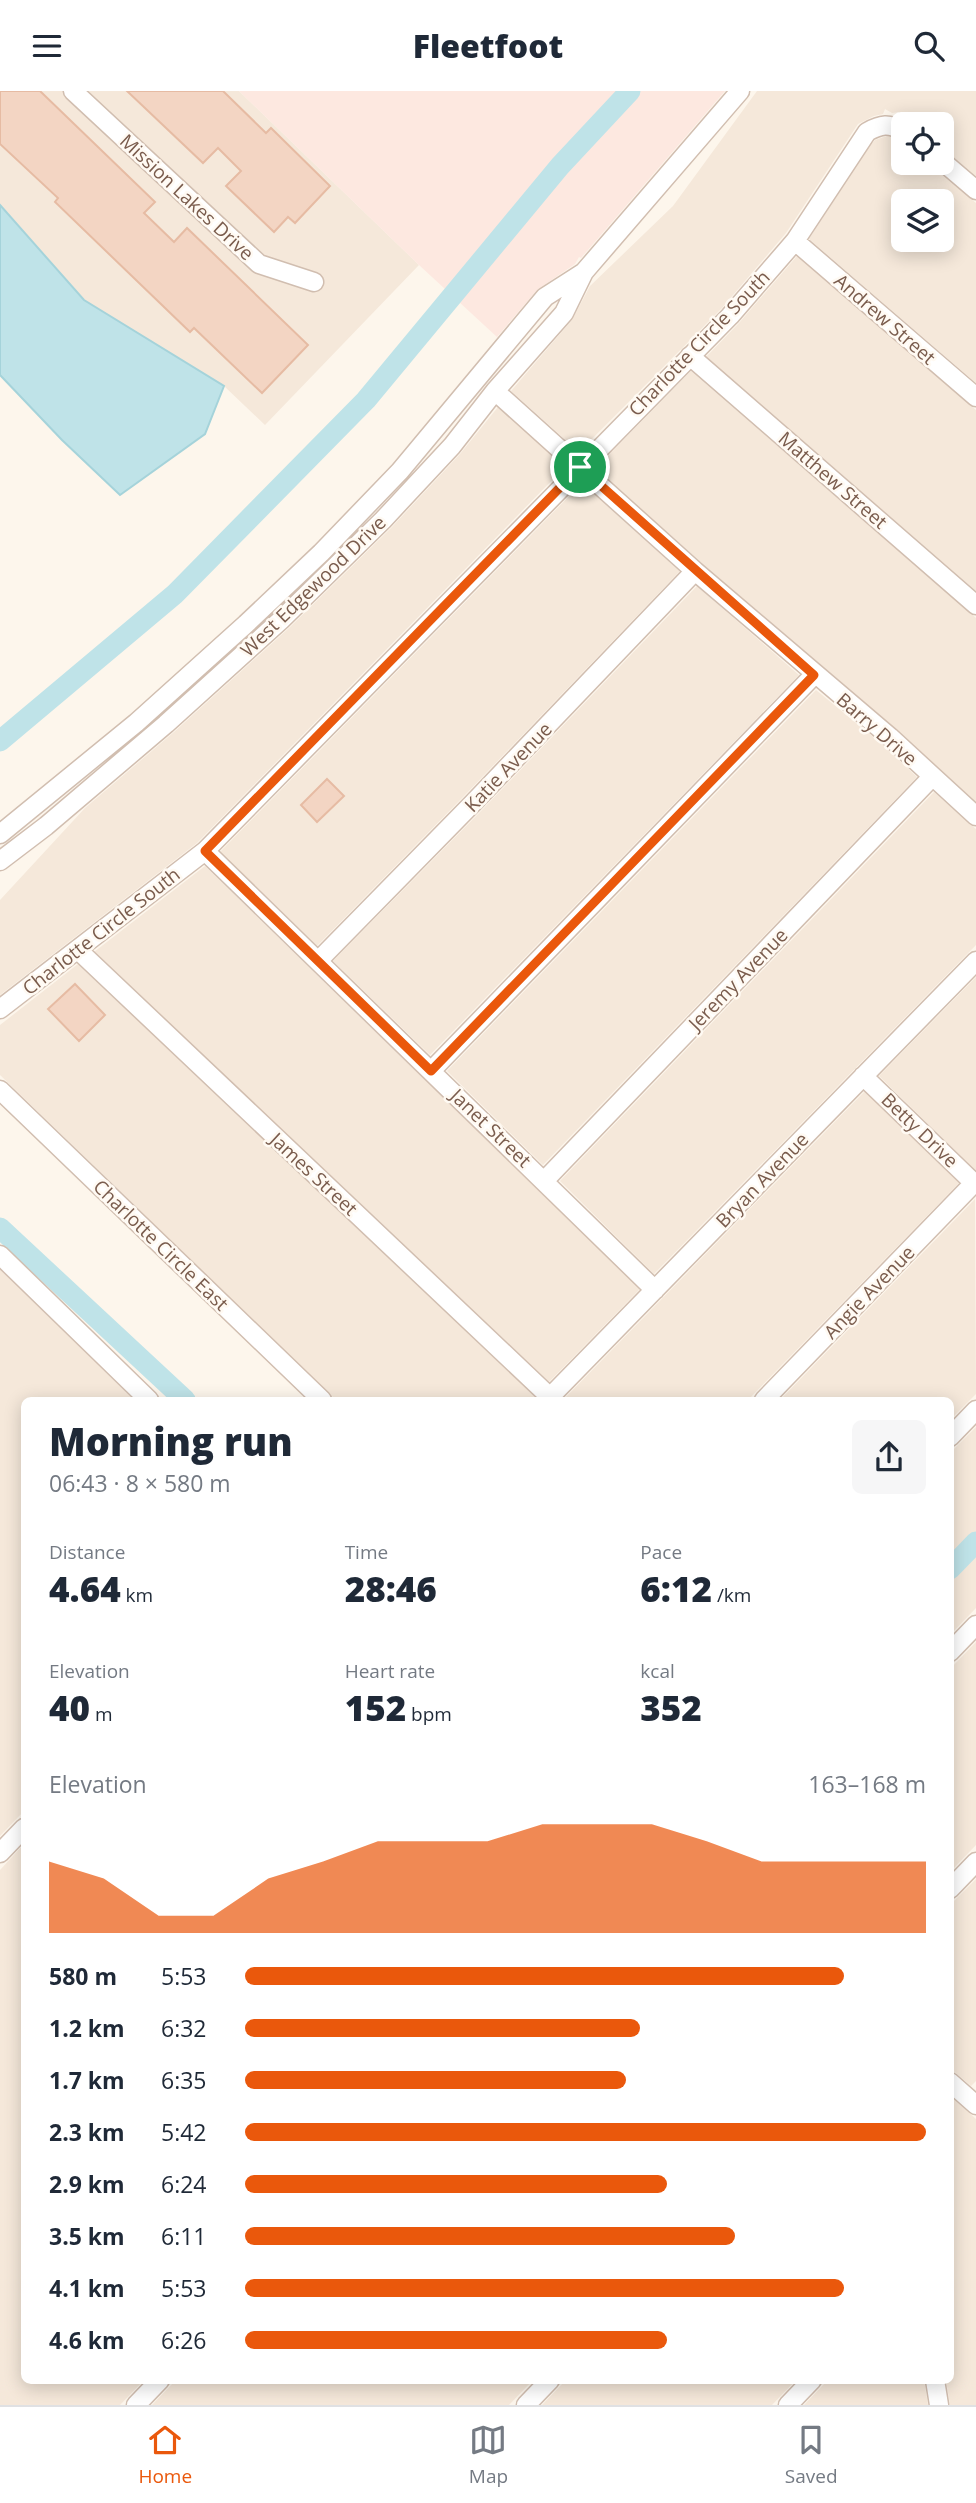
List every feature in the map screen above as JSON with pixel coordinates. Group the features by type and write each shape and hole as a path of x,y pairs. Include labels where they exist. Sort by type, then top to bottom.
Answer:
{"street":[{"name":"Mission Lakes Drive","path":"73,91 259,264 314,282"},
{"name":"West Edgewood Drive","path":"0,861 46,826 166,724 281,620 400,501 452,446 495,391 564,313 584,272 740,91"},
{"name":"Charlotte Circle South","path":"0,1009 205,851 730,316 795,240 867,132 879,125 891,126"},
{"path":"954,171 976,190"},
{"name":"Andrew Street","path":"795,240 976,397"},
{"name":"West Edgewood Drive","path":"0,834 136,723 321,553 400,471 545,297 584,272"},
{"name":"Matthew Street","path":"690,356 976,605"},
{"name":"Barry Drive","path":"495,391 695,571 890,737 976,816"},
{"name":"Katie Avenue","path":"318,961 695,571"},
{"path":"431,1071 814,675"},
{"name":"Jeremy Avenue","path":"545,1181 932,777"},
{"name":"Janet Street","path":"205,851 655,1290"},
{"name":"James Street","path":"78,950 546,1397"},
{"name":"Bryan Avenue","path":"550,1397 976,961"},
{"name":"Betty Drive","path":"863,1076 975,1184"},
{"name":"Charlotte Circle East","path":"0,1090 319,1397"},
{"name":"Angie Avenue","path":"767,1397 975,1184"},
{"path":"0,1255 146,1397"},
{"path":"954,1433 976,1410"},
{"path":"954,1648 976,1625"},
{"path":"0,1853 21,1831"},
{"path":"954,1885 976,1862"},
{"path":"954,2085 975,2101"},
{"path":"136,2405 156,2384"},
{"path":"526,2405 546,2384"},
{"path":"788,2405 808,2384"},
{"path":"936,2384 939,2405"}],"shaded area":[{"path":"0,91 239,91 419,265 265,425 224,386 84,300 0,205"},
{"path":"239,91 725,91 581,258 537,290 497,337"},
{"path":"757,91 976,91 976,176 954,158 954,112 891,112 885,109 883,114 858,124 786,233 722,308 579,452 511,391 572,320 590,286 673,206"},
{"path":"890,135 891,175 942,175 976,203 976,383 809,239 875,140"},
{"path":"797,256 976,410 976,591 706,357"},
{"path":"691,371 976,618 976,802 896,729 702,564 596,468"},
{"path":"498,407 565,467 197,843 0,995 0,900 85,808 289,628 391,528 460,454"},
{"path":"582,483 680,571 317,946 220,852"},
{"path":"697,586 799,675 430,1055 333,961"},
{"path":"816,690 917,777 543,1165 447,1071"},
{"path":"934,792 976,829 976,945 654,1274 560,1181"},
{"path":"205,866 640,1289 549,1382 94,952"},
{"path":"78,964 535,1397 333,1397 0,1075 0,1025"},
{"path":"976,977 976,1171 879,1076"},
{"path":"865,1091 959,1183 751,1397 566,1397"},
{"path":"975,1199 976,1394 954,1416 954,1397 783,1397"},
{"path":"0,1269 131,1397 21,1397 21,1814 0,1836"},
{"path":"976,1427 976,1608 954,1631 954,1449"},
{"path":"976,1642 976,1845 954,1868 954,1665"},
{"path":"21,1847 21,2384 140,2384 120,2405 0,2405 0,1870"},
{"path":"976,1879 976,2081 971,2086 954,2071 954,1901"},
{"path":"954,2099 976,2119 976,2405 950,2405 947,2384 954,2384"},
{"path":"172,2384 529,2384 509,2405 152,2405"},
{"path":"562,2384 792,2384 772,2405 542,2405"},
{"path":"824,2384 925,2384 928,2405 804,2405"}],"water":[{"path":"0,205 84,300 224,386 205,434 120,495 62,440 0,375"}],"building":[{"path":"0,91 40,91 155,202 144,213 174,242 187,228 308,345 262,393 194,328 190,332 55,202 58,198 0,144"},
{"path":"127,91 223,91 266,133 271,128 330,186 295,223 288,217 274,232 226,186 241,171 218,148 203,163"},
{"path":"327,779 344,796 317,822 301,805"},
{"path":"75,984 105,1015 79,1041 48,1009"}],"waterway":[{"path":"0,741 175,594 366,400 560,166 630,91"},
{"path":"0,1228 182,1397"},
{"path":"954,1565 976,1542"}],"route":[{"path":"580,467 814,675 431,1071 205,851 580,467"}]}
